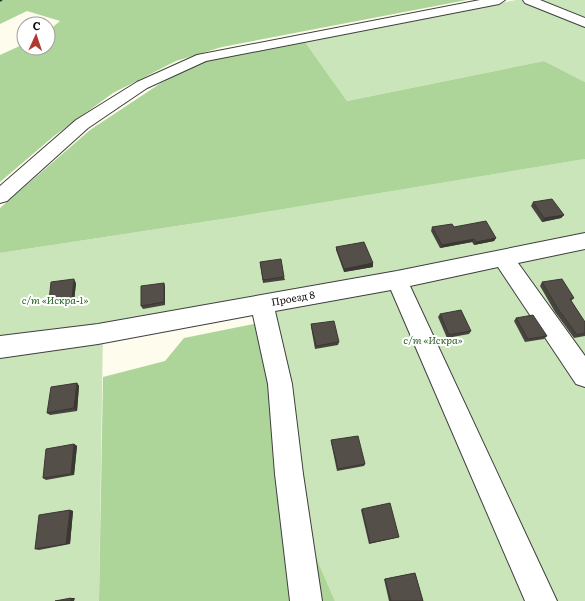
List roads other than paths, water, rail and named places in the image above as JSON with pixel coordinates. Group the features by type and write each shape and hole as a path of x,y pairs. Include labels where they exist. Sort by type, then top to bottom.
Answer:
{"street":[{"path":"0,196 82,124 142,85 202,58 499,0"},
{"path":"529,0 585,23"},
{"name":"Проезд 8","path":"0,347 98,334 262,303 397,280 585,241"},
{"path":"503,258 585,376"},
{"path":"397,280 541,601"},
{"path":"262,303 280,384 289,474 306,601"}],"park label":[{"name":"с/т «Искра-1»","path":"55,300"},
{"name":"с/т «Искра»","path":"433,340"}]}
